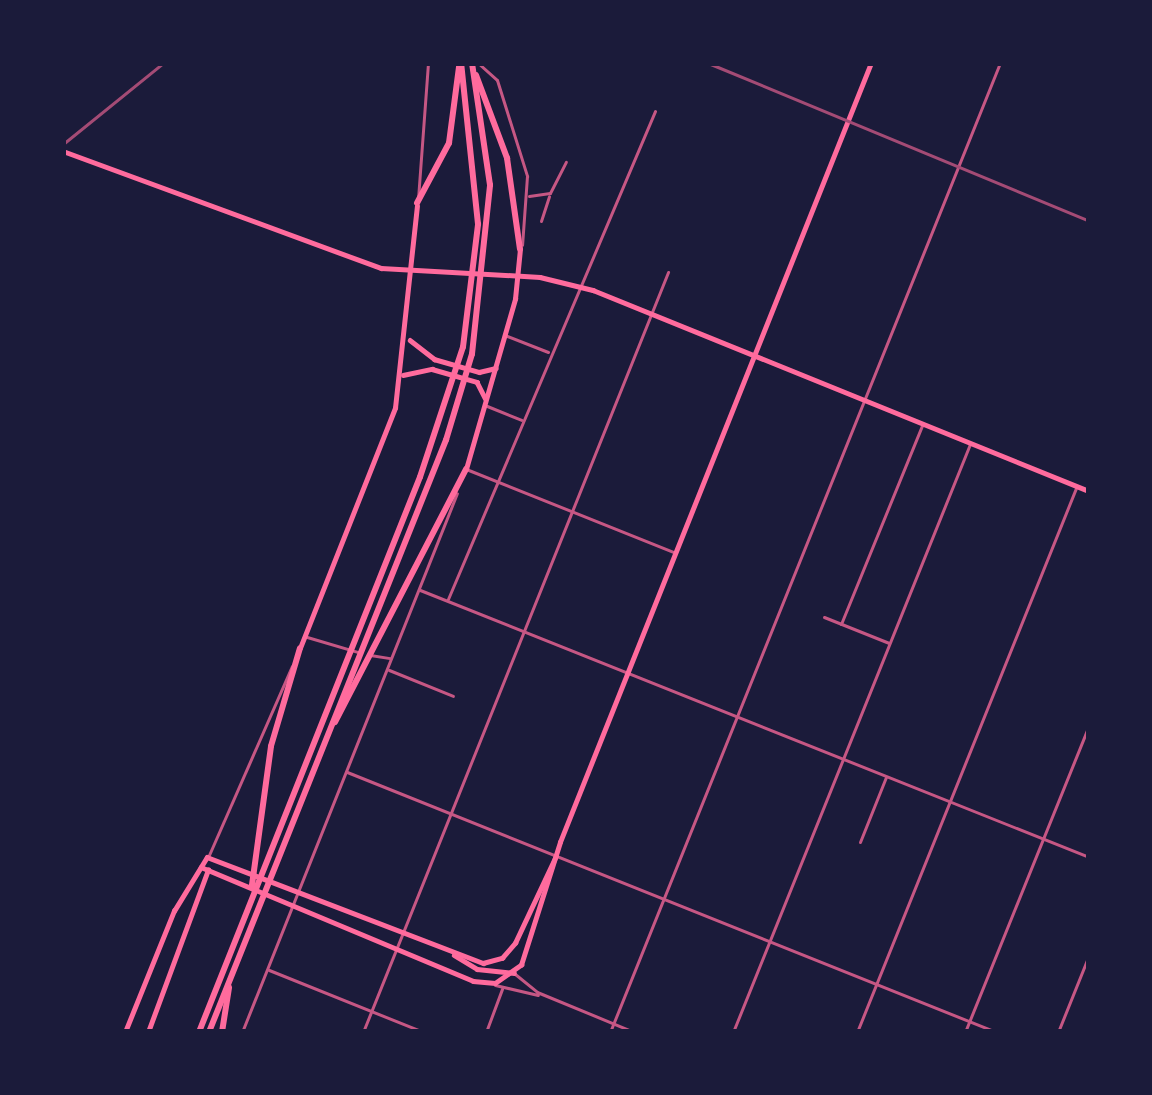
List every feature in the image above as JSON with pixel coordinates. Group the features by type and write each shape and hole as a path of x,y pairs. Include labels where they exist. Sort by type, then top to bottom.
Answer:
{"highway":[{"path":"417,203 449,143 460,63"},
{"path":"199,1032 413,494 463,347 478,224 460,63"},
{"path":"474,65 490,95 507,158 520,249"},
{"path":"208,1032 446,440 472,354 490,185 474,65"},
{"path":"313,766 466,469"},
{"path":"248,904 272,746 300,648"},
{"path":"222,1032 230,978"}],"main road":[{"path":"442,948 490,963 517,939 556,856 872,63"},
{"path":"63,151 373,265 516,275 580,285 1089,491"},
{"path":"300,648 379,452 401,376 417,203"},
{"path":"466,469 505,335 520,249"},
{"path":"407,338 434,359 479,372 496,368"},
{"path":"401,376 432,369 477,382 486,405"},
{"path":"205,868 488,984 514,973 531,948 556,856"},
{"path":"148,1032 207,857 403,930 477,969 514,973"},
{"path":"125,1032 205,868"},
{"path":"517,939 531,948"}],"street":[{"path":"417,203 428,63"},
{"path":"610,1032 1000,63"},
{"path":"474,65 488,68 529,196 520,249"},
{"path":"448,601 548,352 655,111"},
{"path":"542,221 549,194 566,162"},
{"path":"529,196 549,194"},
{"path":"363,1032 668,272"},
{"path":"505,335 548,352"},
{"path":"486,405 521,420"},
{"path":"842,624 923,424"},
{"path":"733,1032 970,443"},
{"path":"242,1032 466,469 675,553"},
{"path":"857,1032 1076,486"},
{"path":"420,590 1089,857"},
{"path":"824,616 891,644"},
{"path":"304,636 392,658"},
{"path":"207,857 300,648"},
{"path":"388,669 453,696"},
{"path":"965,1032 1089,724"},
{"path":"346,772 996,1032"},
{"path":"860,842 886,776"},
{"path":"1058,1032 1089,955"},
{"path":"267,969 423,1032"},
{"path":"514,973 546,997"},
{"path":"488,984 546,997 634,1032"},
{"path":"486,1032 503,986"}],"railway":[{"path":"63,144 163,63"},
{"path":"708,63 1089,221"}]}
